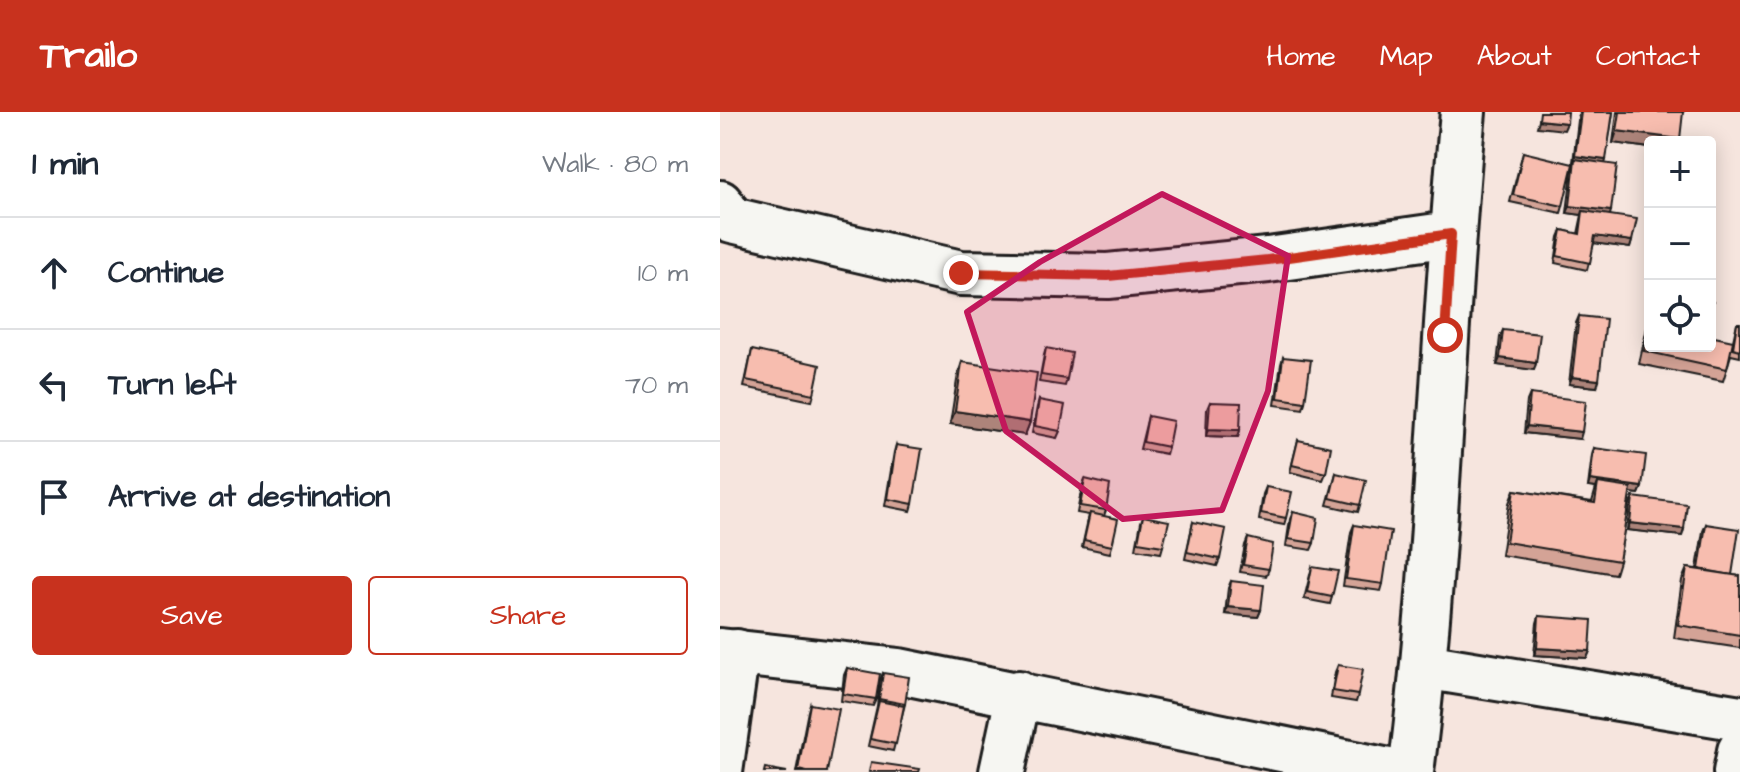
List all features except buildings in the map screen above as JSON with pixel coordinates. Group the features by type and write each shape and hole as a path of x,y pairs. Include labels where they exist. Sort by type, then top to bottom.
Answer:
{"street":[{"path":"1411,772 1424,666 1451,234 1463,112"},
{"path":"720,203 732,220 961,273 1108,276 1268,260 1451,234"},
{"path":"720,772 728,651 899,671 1019,693 1394,772"},
{"path":"1424,666 1740,718"},
{"path":"1002,772 1019,693"},
{"path":"1736,772 1740,751"}],"highlighted area":[{"path":"1162,194 1288,256 1268,391 1222,510 1123,519 1006,431 967,312 1040,262"}],"route":[{"path":"961,273 1108,276 1268,260 1451,234 1445,335"}]}
